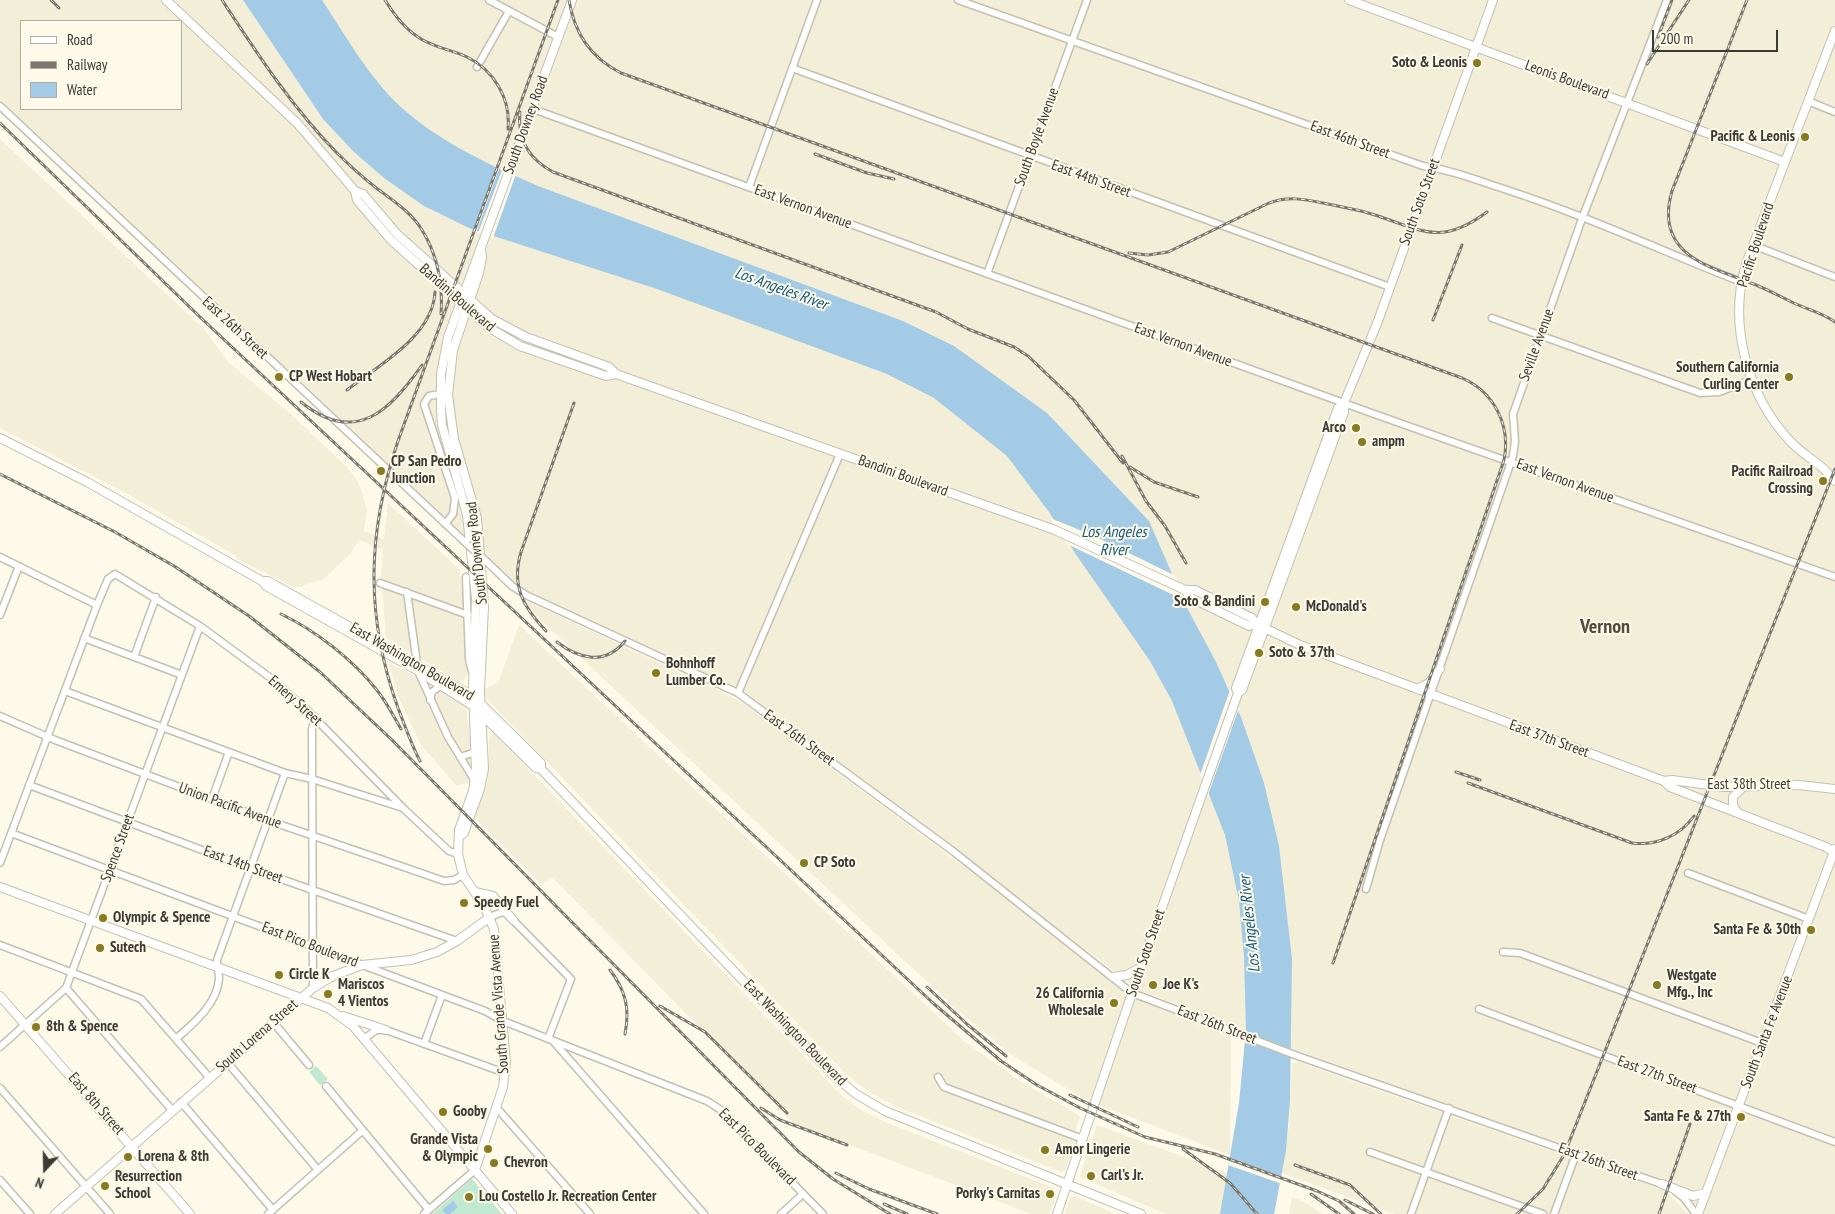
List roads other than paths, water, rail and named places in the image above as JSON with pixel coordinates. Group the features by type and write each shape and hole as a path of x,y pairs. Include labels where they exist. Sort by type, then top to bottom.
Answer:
{"main road":[{"name":"Bandini Boulevard","path":"166,0 297,123 355,191 362,194 397,234 454,286 510,330 609,367 616,374 1055,530 1185,590 1194,590 1252,618 1260,627"},
{"name":"South Downey Road","path":"481,713 477,704 484,607 479,539 474,504 454,439 448,402 453,350 467,309 470,277 572,0"},
{"name":"Leonis Boulevard","path":"1349,0 1628,102 1785,162"},
{"name":"South Soto Street","path":"1057,1214 1205,785 1238,693 1242,690 1260,627 1344,412 1344,403 1390,286 1493,0"},
{"name":"Pacific Boulevard","path":"1835,31 1753,245 1741,282 1739,329 1752,380 1780,429 1804,455 1826,471 1835,481"},
{"name":"Bandini Boulevard","path":"355,191 357,200 391,240 488,328 520,346 606,376 616,374"},
{"name":"South Downey Road","path":"473,696 476,598 471,534 461,490 442,425 440,394 446,347 460,303 467,297 479,273 482,257 481,251"},
{"path":"454,286 464,283 470,277"},
{"name":"East Washington Boulevard","path":"0,438 87,482 262,580 266,586 417,668 455,684 473,696 477,704"},
{"path":"1826,471 1835,470"},
{"name":"East 37th Street","path":"1260,627 1321,654 1664,781 1670,787 1835,851"},
{"name":"East Washington Boulevard","path":"417,668 441,685 477,704 540,763 542,769 834,1076 852,1091 885,1111 1068,1183 1141,1214"},
{"path":"1416,689 1429,683 1440,669"},
{"path":"455,684 465,683 473,676"},
{"name":"South Grande Vista Avenue","path":"477,704 476,752 478,782"},
{"name":"East Washington Boulevard","path":"481,713 536,768 542,769"},
{"name":"South Grande Vista Avenue","path":"475,1170 505,1073 503,1021 494,929 490,917 463,875 458,854 459,830 484,769 481,713"},
{"path":"482,739 490,731 505,736"},
{"name":"East 38th Street","path":"1664,781 1672,780 1706,786 1743,787 1799,784 1835,789"},
{"path":"1738,813 1732,800 1734,793 1743,787"},
{"name":"South Santa Fe Avenue","path":"1697,1214 1835,851"},
{"path":"0,887 301,998 340,1015 386,1030"},
{"path":"475,892 492,896 513,920"},
{"name":"South Lorena Street","path":"55,1214 181,1102 314,988 333,976 362,965 419,958 457,941 490,917"},
{"path":"1113,977 1127,975 1141,967"},
{"name":"East 8th Street","path":"0,996 132,1145 190,1214"},
{"path":"340,1015 364,1039 512,1214"},
{"path":"1662,1184 1693,1196 1706,1193"}],"street":[{"path":"489,0 558,37"},
{"path":"749,188 817,0"},
{"name":"East 46th Street","path":"958,0 1423,166 1432,167 1583,216 1619,230 1651,247 1741,282"},
{"name":"South Boyle Avenue","path":"987,274 1087,0"},
{"name":"Seville Avenue","path":"1366,889 1380,840 1511,462 1515,446 1513,414 1583,216 1667,0"},
{"path":"476,67 509,11"},
{"name":"East 44th Street","path":"792,68 1390,286"},
{"path":"1808,101 1835,112"},
{"name":"East 26th Street","path":"0,106 512,586 526,595 738,693 954,852 1132,993 1296,1055 1662,1184 1684,1198 1697,1214"},
{"name":"East Vernon Avenue","path":"533,109 1344,403 1835,577"},
{"path":"1753,245 1835,277"},
{"path":"1492,318 1700,393 1719,392 1752,380"},
{"name":"South Downey Road","path":"440,394 427,397 424,404 452,485 455,503 454,512 445,524"},
{"path":"738,693 840,454"},
{"path":"435,515 446,515 454,512"},
{"path":"0,557 97,605 0,863"},
{"path":"0,614 19,566"},
{"name":"Emery Street","path":"97,605 112,574 117,574 200,626 272,679 315,717 404,809 449,851 458,854"},
{"path":"466,577 469,660 473,676"},
{"path":"380,583 468,614"},
{"path":"407,592 417,668 430,700 460,757 478,782"},
{"path":"134,657 156,597"},
{"name":"Spence Street","path":"0,1046 66,988 200,626"},
{"path":"84,638 182,675"},
{"path":"430,700 432,692 441,685"},
{"path":"65,691 285,773 312,779 404,809"},
{"name":"Union Pacific Avenue","path":"0,716 267,820 444,881 454,880 463,875"},
{"path":"314,988 312,729 315,717"},
{"path":"212,799 229,752"},
{"path":"460,757 476,752"},
{"path":"176,1038 205,1012 219,979 217,960 285,773"},
{"name":"East 14th Street","path":"29,785 250,868 457,941"},
{"name":"East Pico Boulevard","path":"11,833 485,1011 503,1021 714,1104 823,1214"},
{"path":"1688,873 1809,919"},
{"path":"490,917 504,912 571,979 550,1040 704,1214"},
{"path":"0,946 141,999 210,1077"},
{"path":"1503,952 1520,953 1762,1043"},
{"path":"66,988 172,1110"},
{"path":"424,1044 442,995"},
{"name":"East 27th Street","path":"1479,1009 1835,1142"},
{"path":"273,1022 309,1065"},
{"path":"364,1039 376,1030 386,1030 505,1073"},
{"path":"227,1062 318,1170"},
{"path":"938,1077 944,1087 1082,1139"},
{"path":"326,1086 427,1212 475,1170"},
{"path":"0,1088 110,1214"},
{"path":"181,1102 270,1212 362,1131"},
{"path":"496,1107 590,1214"},
{"path":"1411,1214 1449,1108"},
{"path":"1370,1152 1543,1214"},
{"path":"1554,1214 1576,1154"},
{"path":"0,1180 30,1214"},
{"path":"781,1214 803,1194"},
{"path":"1118,1214 1122,1206"}],"water":[{"name":"Los Angeles River","path":"243,0 322,0 379,84 402,108 417,121 450,143 484,161 538,186 903,321 954,346 1047,413 1149,521 1186,606 1215,660 1241,717 1264,783 1279,846 1292,959 1290,1101 1286,1151 1274,1214 1220,1214 1239,1103 1246,1030 1244,957 1239,901 1225,835 1172,701 1150,661 1077,556 1049,512 1007,456 934,398 887,374 657,289 469,228 424,206 384,178 354,152 323,119"},
{"path":"453,1201 458,1207 450,1214 446,1214 442,1210"}],"railway":[{"path":"51,0 59,8"},
{"path":"222,0 275,79 304,116 336,152 375,187 401,207 418,224 436,260 441,292 441,314"},
{"path":"385,0 401,22 415,35 432,45 467,57 477,63 493,78 507,107 508,129"},
{"path":"420,761 398,708 387,674 380,640 375,607 374,574 380,509 398,441 558,0"},
{"path":"569,0 575,23 586,43 601,60 621,73 1462,378 1473,384 1491,401 1498,411 1505,434 1504,460 1333,963"},
{"path":"1658,37 1672,0"},
{"path":"1647,64 1689,0"},
{"path":"1747,0 1672,191 1668,212 1670,229 1677,243 1701,263 1763,288 1835,322"},
{"path":"520,112 521,131 526,148 537,161 553,172 936,312 968,329 1014,347 1028,356 1074,400 1123,463"},
{"path":"0,123 201,318 934,1004 1001,1061 1037,1085 1080,1108 1145,1137 1215,1154 1317,1191 1339,1201 1354,1214"},
{"path":"815,154 867,173 894,179"},
{"path":"1129,253 1148,255 1168,252 1269,203 1283,199 1303,199 1356,210 1432,232 1457,229 1471,223 1487,212"},
{"path":"1433,320 1462,245"},
{"path":"347,390 388,360 415,336 432,308 435,292"},
{"path":"301,402 320,415 338,421 355,422 370,417 384,409 410,382 422,365"},
{"path":"546,631 531,613 521,595 518,586 518,564 574,403"},
{"path":"1122,456 1146,501 1165,526 1186,563"},
{"path":"1130,467 1154,482 1198,497"},
{"path":"1517,1214 1543,1189 1564,1155 1835,469"},
{"path":"0,474 115,532 174,566 249,616 320,672 392,740 799,1152 833,1179 890,1214"},
{"path":"281,614 320,637 356,667 380,694 401,729"},
{"path":"557,642 574,653 583,656 600,657 617,649 625,641"},
{"path":"1456,772 1480,780"},
{"path":"1468,783 1632,843 1650,843 1667,838 1682,829 1694,816"},
{"path":"610,970 620,985 627,1008 625,1034"},
{"path":"927,987 968,1025 1006,1056"},
{"path":"660,1006 705,1032 787,1113"},
{"path":"1070,1095 1138,1127"},
{"path":"761,1108 780,1120 847,1145"},
{"path":"1659,1214 1690,1124"},
{"path":"1183,1149 1230,1183 1257,1214"},
{"path":"1295,1165 1350,1185 1381,1214"},
{"path":"836,1173 869,1189 937,1214"},
{"path":"1311,1194 1339,1214"},
{"path":"1345,1200 1373,1214"},
{"path":"884,1204 907,1214"}],"place":[{"name":"Soto & Leonis","path":"1477,63"},
{"name":"Pacific & Leonis","path":"1805,137"},
{"name":"CP West Hobart","path":"279,377"},
{"name":"Southern California Curling Center","path":"1789,377"},
{"name":"Arco","path":"1356,428"},
{"name":"ampm","path":"1362,442"},
{"name":"CP San Pedro Junction","path":"381,471"},
{"name":"Pacific Railroad Crossing","path":"1823,481"},
{"name":"Soto & Bandini","path":"1265,602"},
{"name":"McDonald's","path":"1296,607"},
{"name":"Soto & 37th","path":"1259,653"},
{"name":"Bohnhoff Lumber Co.","path":"656,673"},
{"name":"CP Soto","path":"804,863"},
{"name":"Speedy Fuel","path":"464,903"},
{"name":"Olympic & Spence","path":"103,918"},
{"name":"Santa Fe & 30th","path":"1811,930"},
{"name":"Sutech","path":"100,948"},
{"name":"Circle K","path":"279,975"},
{"name":"Joe K's","path":"1153,985"},
{"name":"Westgate Mfg., Inc","path":"1657,985"},
{"name":"Mariscos 4 Vientos","path":"328,994"},
{"name":"26 California Wholesale","path":"1114,1003"},
{"name":"8th & Spence","path":"36,1027"},
{"name":"Gooby","path":"443,1112"},
{"name":"Santa Fe & 27th","path":"1741,1117"},
{"name":"Grande Vista & Olympic","path":"488,1149"},
{"name":"Amor Lingerie","path":"1045,1150"},
{"name":"Lorena & 8th","path":"128,1157"},
{"name":"Chevron","path":"494,1163"},
{"name":"Carl's Jr.","path":"1091,1176"},
{"name":"Resurrection School","path":"105,1186"},
{"name":"Porky's Carnitas","path":"1050,1194"},
{"name":"Lou Costello Jr. Recreation Center","path":"469,1197"}],"district":[{"name":"Vernon","path":"1605,627"}]}
